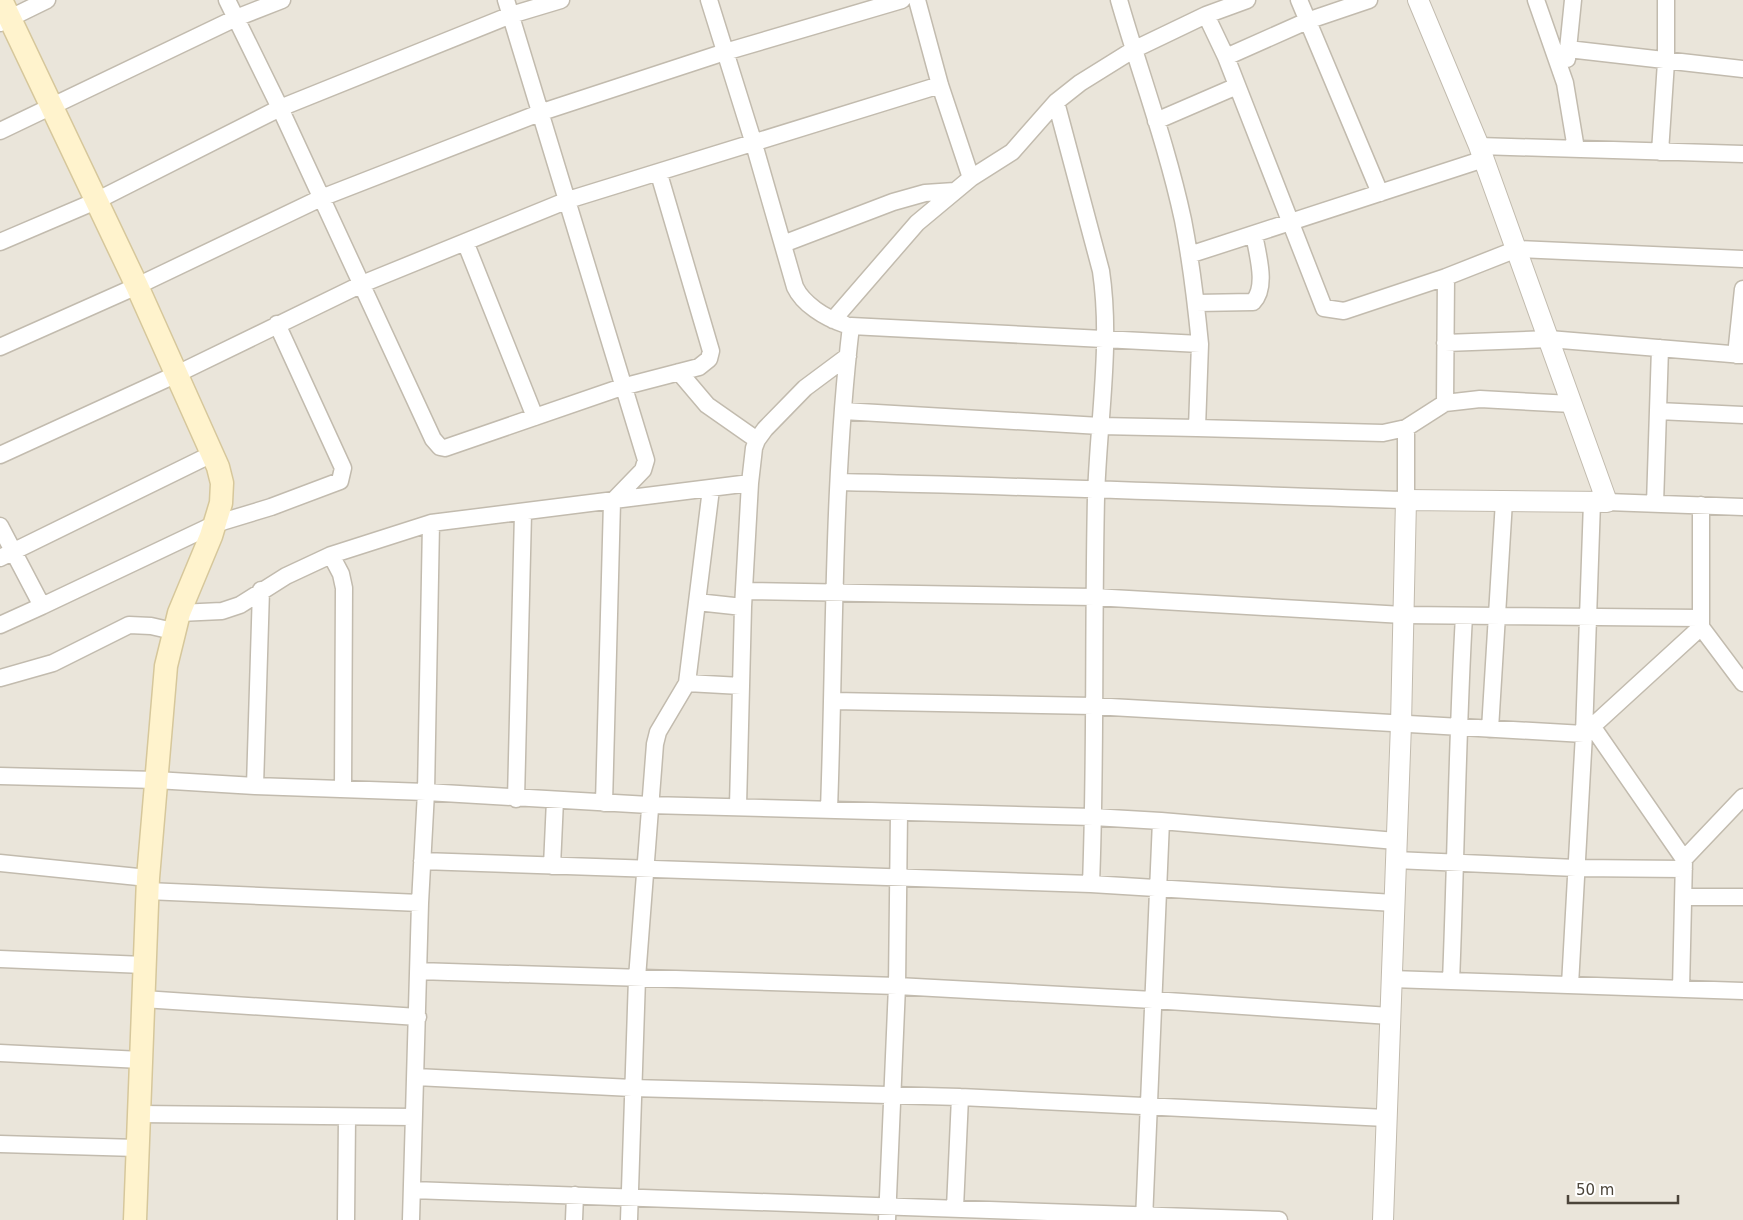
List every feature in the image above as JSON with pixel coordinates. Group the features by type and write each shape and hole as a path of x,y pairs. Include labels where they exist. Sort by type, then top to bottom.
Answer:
{"main road":[{"path":"3,14 50,106 136,286 212,454 222,483 221,503 216,524 176,622 166,666 147,884 135,1220"}],"street":[{"path":"3,14 47,0"},
{"path":"227,0 280,108 437,445 445,448 622,387 699,367 709,359 711,351 659,174"},
{"path":"0,131 236,18 282,0"},
{"path":"0,242 96,201 280,108 509,8 561,0"},
{"path":"709,0 754,144 794,287 800,298 833,320 851,326 1200,344"},
{"path":"0,347 136,286 321,198 542,112 725,52 902,0"},
{"path":"917,0 940,85 971,178"},
{"path":"1119,0 1156,121 1190,254 1200,344 1197,428"},
{"path":"833,320 917,223 971,178 1012,152 1056,102 1080,83 1133,50 1230,3 1247,0"},
{"path":"1299,0 1380,193"},
{"path":"1226,57 1307,21 1369,0"},
{"path":"1418,0 1481,153 1517,249 1572,404 1599,502 1588,618 1588,730 1576,868 1570,985"},
{"path":"1536,0 1565,83 1576,149"},
{"path":"1565,83 1573,0"},
{"path":"1660,152 1666,62 1666,0"},
{"path":"509,8 542,112 646,465 612,502 604,803"},
{"path":"1206,15 1226,57 1290,224 1324,308 1327,310 1344,311 1446,277 1517,249 1743,259"},
{"path":"1568,49 1666,62 1743,69"},
{"path":"0,455 177,374 362,284 466,244 568,200 659,174 940,85"},
{"path":"1156,121 1236,86"},
{"path":"1056,102 1101,271 1104,290 1104,339 1094,597 1091,884"},
{"path":"1190,254 1290,224 1380,193 1481,153 1576,149 1743,154"},
{"path":"783,244 893,202 925,193 955,191"},
{"path":"1196,303 1253,302 1261,286 1254,234"},
{"path":"466,244 535,417"},
{"path":"1445,403 1446,277"},
{"path":"1445,343 1548,339 1739,355 1743,289"},
{"path":"0,624 216,524 271,507 340,481 343,468 277,324"},
{"path":"829,809 833,702 834,594 839,482 843,410 851,326"},
{"path":"1655,504 1660,348"},
{"path":"738,806 743,607 751,461 757,440 805,388 848,356"},
{"path":"679,372 707,405 757,440"},
{"path":"843,410 1100,426 1382,433 1406,428 1445,403 1480,399 1572,404"},
{"path":"1658,411 1743,415"},
{"path":"1383,1220 1401,724 1406,428"},
{"path":"6,555 212,454"},
{"path":"839,482 1097,488 1406,500 1599,502 1743,507"},
{"path":"0,678 53,663 129,625 151,626 222,611 240,604 261,590 331,555 431,523 612,502 750,483"},
{"path":"629,1220 637,978 649,805 658,732 687,683 710,489"},
{"path":"1490,729 1504,501"},
{"path":"1701,506 1700,623 1743,683"},
{"path":"516,799 523,513"},
{"path":"411,1220 420,903 426,792 431,523"},
{"path":"0,526 6,555 42,606"},
{"path":"331,555 341,574 344,588 343,789"},
{"path":"255,786 261,590"},
{"path":"744,590 834,594 1094,597 1403,615 1588,618 1700,623"},
{"path":"697,602 743,607"},
{"path":"1451,981 1456,863 1457,727 1464,616"},
{"path":"833,702 1093,706 1490,729 1588,730 1700,623"},
{"path":"687,683 741,686"},
{"path":"1588,730 1684,864 1681,989"},
{"path":"0,776 156,780 255,786 426,792 516,799 649,805 738,806 1161,821 1395,850 1456,863 1576,868 1684,864 1743,797"},
{"path":"552,866 555,800"},
{"path":"887,1213 897,986 900,812"},
{"path":"1144,1217 1161,821"},
{"path":"422,861 1091,884 1394,903"},
{"path":"0,863 147,884 420,903"},
{"path":"1683,897 1743,897"},
{"path":"0,959 144,965"},
{"path":"418,971 897,986 1153,1000 1390,1016"},
{"path":"1391,979 1743,991"},
{"path":"143,999 418,1017"},
{"path":"0,1053 141,1060"},
{"path":"416,1077 632,1088 960,1097 1386,1118"},
{"path":"956,1208 960,1097"},
{"path":"139,1114 413,1117"},
{"path":"346,1220 347,1117"},
{"path":"0,1144 137,1148"},
{"path":"412,1190 630,1196 887,1213 956,1208 1144,1217 1279,1220"},
{"path":"574,1220 575,1195"}],"shaded area":[{"path":"0,0 1743,0 1743,1220 0,1220"}]}
